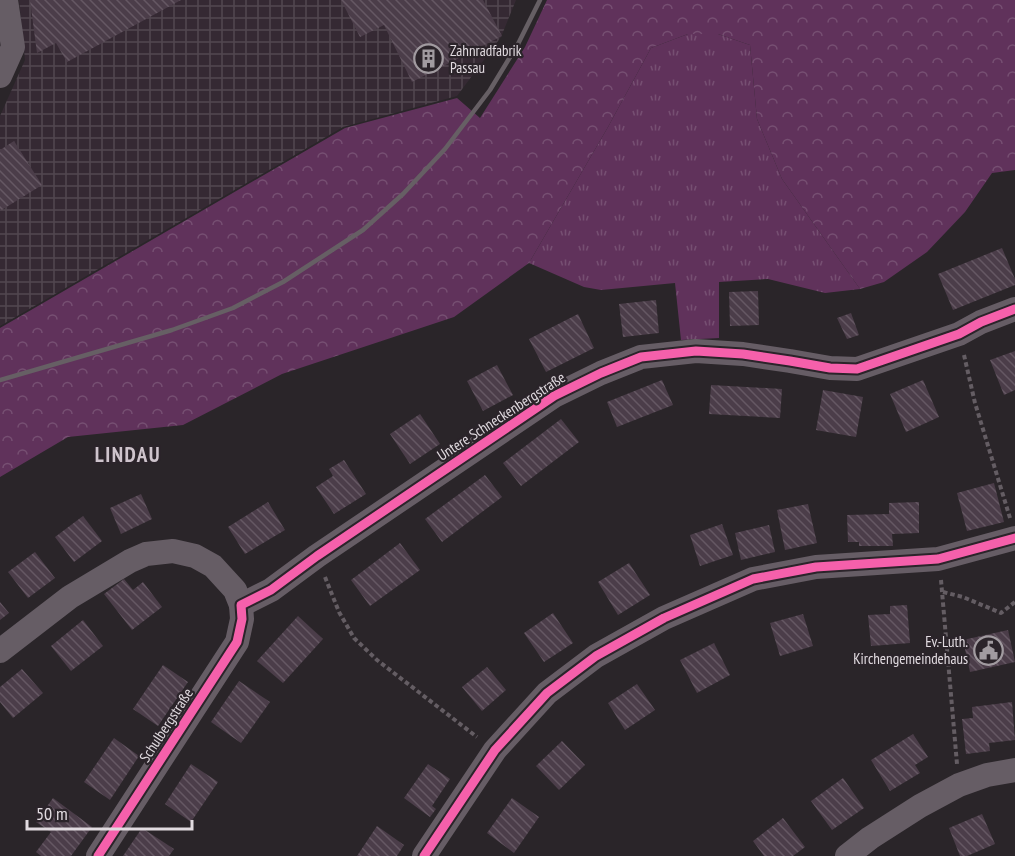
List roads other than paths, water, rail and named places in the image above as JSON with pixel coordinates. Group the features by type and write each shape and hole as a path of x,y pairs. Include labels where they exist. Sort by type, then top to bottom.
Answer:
{"street":[{"path":"0,76 13,47 6,0"},
{"name":"Untere Schneckenbergstraße","path":"241,605 271,590 317,556 554,396 641,357 696,351 743,354 830,368 857,369 959,334 981,322 1015,309"},
{"path":"424,856 495,750 547,693 596,656 664,618 753,579 816,567 938,559 1013,531"},
{"path":"0,651 70,597 146,554 173,551 195,556 213,566 235,590 241,605"},
{"name":"Schulbergstraße","path":"98,856 237,642 242,619 241,605"},
{"path":"847,856 870,838 920,806 959,785 987,775 1015,770"}],"railway":[{"path":"0,380 172,330 233,308 283,282 363,230 403,194 445,149 490,90 518,44 540,0"}],"place":[{"name":"Zahnradfabrik Passau","path":"429,59"},
{"name":"Ev.-Luth. Kirchengemeindehaus","path":"989,650"}],"district":[{"name":"LINDAU","path":"128,454"}]}
